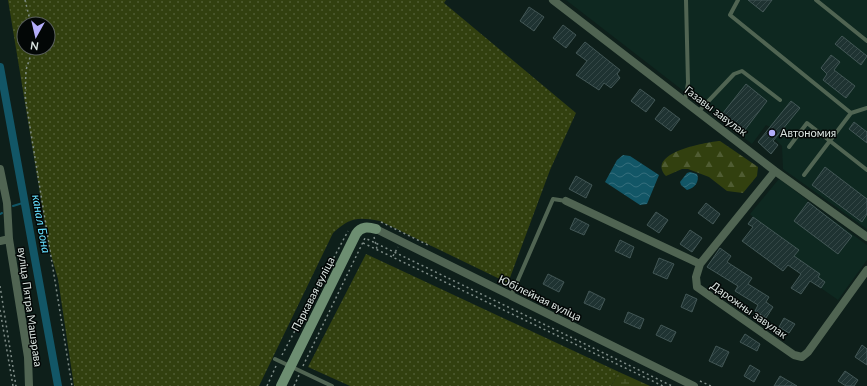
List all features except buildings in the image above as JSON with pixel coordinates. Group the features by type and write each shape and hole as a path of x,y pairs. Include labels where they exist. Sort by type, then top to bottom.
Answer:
{"street":[{"name":"Газавы завулак","path":"554,0 775,171 867,237"},
{"path":"0,169 7,203 9,239"},
{"path":"566,201 700,264 775,171"},
{"name":"Паркавая вуліца","path":"281,386 358,231 365,227 375,232"},
{"name":"Юбілейная вуліца","path":"375,232 400,241 694,386"},
{"name":"вуліца Пятра Машэрава","path":"0,241 9,239 28,356 29,386"},
{"name":"Дарожны завулак","path":"700,264 696,277 698,287 794,355 802,357 808,352 867,270"}],"lane":[{"path":"685,102 688,84 686,0"},
{"path":"738,0 730,15 851,113"},
{"path":"816,0 867,41"},
{"path":"698,112 734,74 742,71 780,100"},
{"path":"804,175 851,113 867,108"},
{"path":"789,147 806,124 867,170"},
{"path":"511,296 553,199 566,201"},
{"path":"277,360 301,370 332,386"}],"path":[{"path":"25,0 29,16"},
{"path":"30,56 26,70 25,96 72,386"},
{"path":"268,386 277,360 347,230 351,232"},
{"path":"375,232 375,243 377,249"},
{"path":"294,386 365,238 672,386"},
{"path":"393,256 400,241"},
{"path":"363,242 663,386"},
{"path":"0,286 16,386"},
{"path":"0,310 12,386"}],"shaded area":[{"path":"566,0 867,0 867,229 783,169 782,146 775,139 770,127 766,125 752,144"},
{"path":"778,180 781,180 808,202 867,245 867,260 838,300 788,264 794,256 748,224 753,217 750,214"}],"green space":[{"path":"8,0 446,0 444,3 576,113 550,170 508,283 380,221 360,219 350,221 333,233 259,386 74,386 58,279 49,248 17,56 56,56 56,16 16,16 16,48"},
{"path":"720,141 758,167 757,176 743,193 727,191 709,177 688,169 682,169 666,176 662,168 664,161 670,155 691,146"},
{"path":"366,254 619,372 611,386 350,386 308,367"},
{"path":"619,372 650,386 611,386"}],"water":[{"path":"623,155 630,156 659,175 647,204 640,205 605,182 617,160"},
{"path":"690,172 697,174 698,179 694,186 687,190 681,185 680,182 687,173"}],"waterway":[{"name":"канал Бона","path":"0,67 58,386"},
{"path":"13,206 26,202"}],"place":[{"name":"Автономия","path":"772,133"}]}
